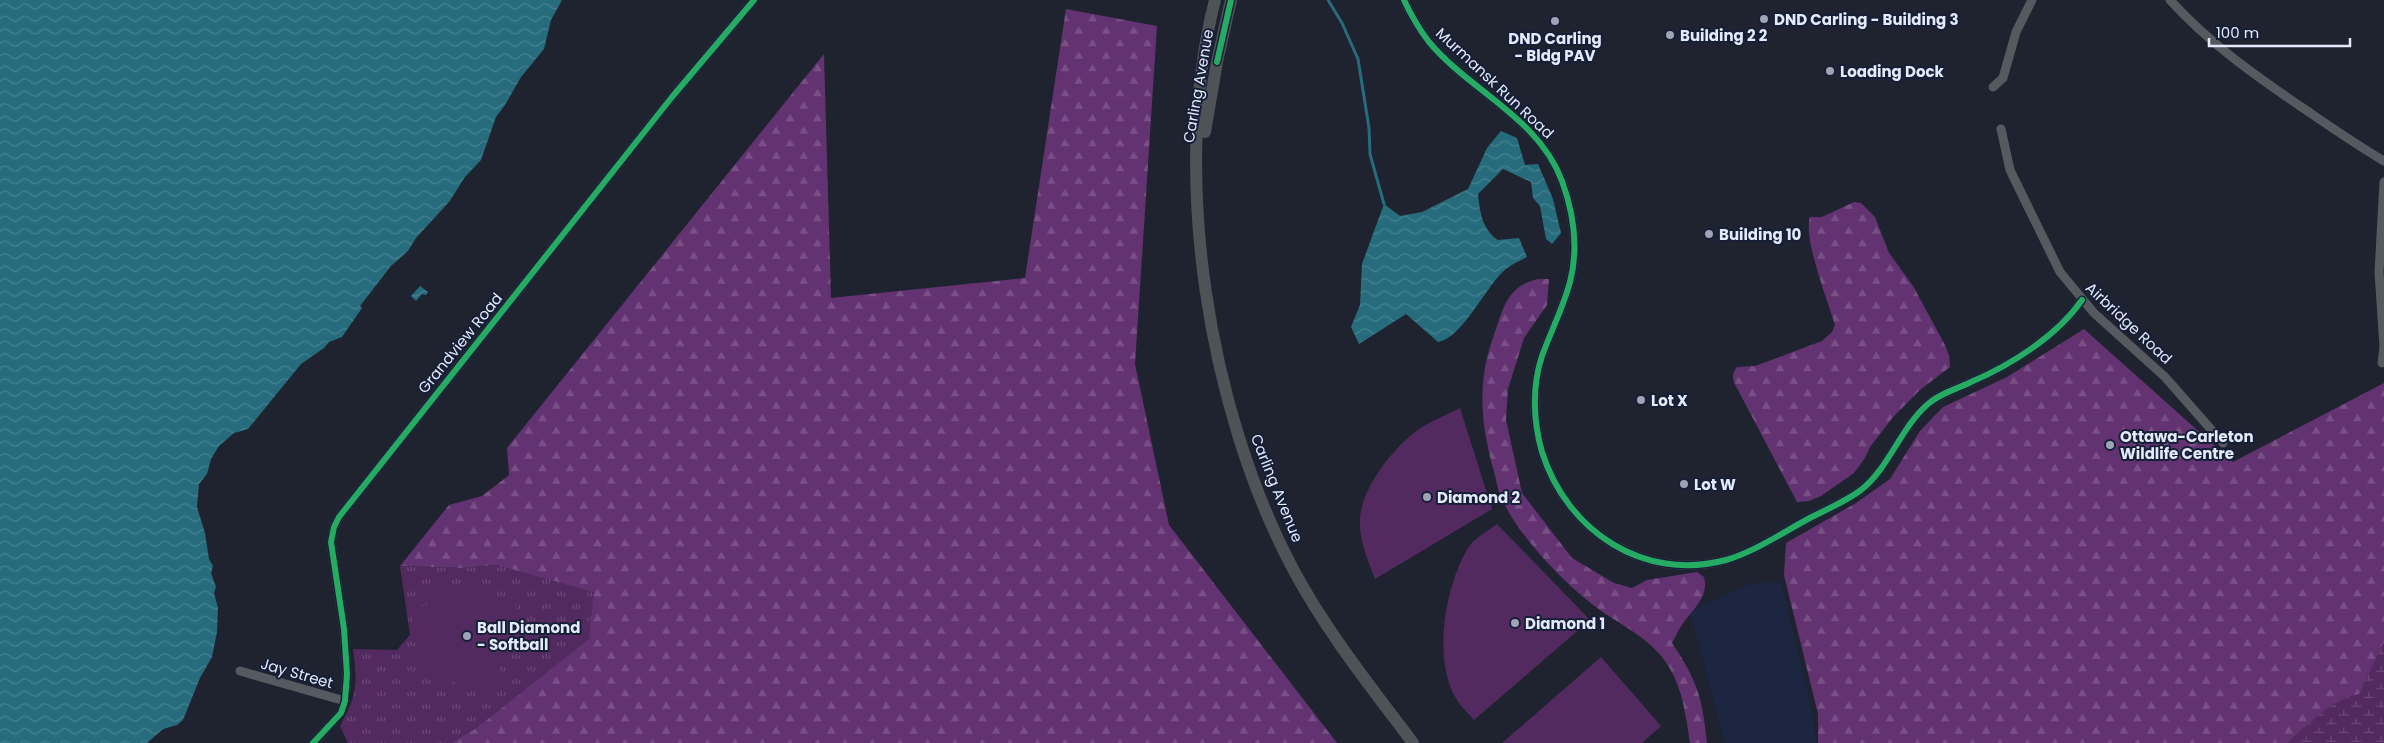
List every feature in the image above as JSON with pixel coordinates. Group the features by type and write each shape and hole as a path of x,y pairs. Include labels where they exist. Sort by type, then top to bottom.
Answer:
{"main road":[{"name":"Carling Avenue","path":"1215,0 1204,54 1196,169 1207,299 1224,387 1261,501 1292,568 1321,616 1413,743"},
{"name":"Carling Avenue","path":"1199,209 1203,149 1209,103 1231,0"}],"street":[{"name":"Grandview Road","path":"314,743 341,713 345,701 347,674 344,629 331,542 334,527 339,517 672,97 754,0"},
{"name":"Murmansk Run Road","path":"1404,0 1430,42 1508,111 1548,150 1561,178 1572,211 1575,242 1571,280 1538,370 1535,408 1538,438 1555,482 1574,510 1603,538 1636,556 1660,564 1675,565 1728,560 1781,534 1860,491 1885,462 1928,403 1949,391 2004,366 2072,315 2082,300"},
{"path":"1993,86 2003,78 2016,32 2032,0"},
{"path":"2170,0 2188,20 2228,55 2358,146 2384,160"},
{"name":"Airbridge Road","path":"2001,129 2010,170 2060,272 2082,300 2107,326 2165,376 2224,443"},
{"path":"2382,363 2384,347 2379,272 2384,182"},
{"name":"Jay Street","path":"240,671 345,701"}],"shaded area":[{"path":"1781,582 1813,716 1816,743 1725,743 1690,611 1752,583"}],"green space":[{"path":"1066,9 1157,26 1135,364 1169,525 1337,743 451,743 478,727 497,565 463,568 400,566 449,505 482,496 509,475 507,448 824,54 831,298 1025,278"},
{"path":"1854,202 1861,203 1875,217 1889,253 1913,286 1944,343 1949,355 1950,367 1921,389 1893,417 1870,447 1865,458 1854,473 1821,496 1809,501 1797,502 1735,384 1733,376 1737,367 1755,366 1822,341 1832,332 1835,325 1817,270 1810,240 1810,217 1822,217"},
{"path":"1549,279 1547,305 1524,338 1508,389 1506,420 1522,493 1572,558 1614,583 1632,588 1647,580 1697,572 1704,577 1705,590 1703,596 1672,643 1688,669 1701,701 1707,743 1690,743 1681,694 1674,676 1662,657 1655,649 1628,628 1586,600 1558,574 1519,528 1500,494 1489,452 1482,403 1485,370 1493,338 1507,301 1519,287 1527,282"},
{"path":"2084,329 2233,462 2384,383 2384,743 1818,743 1818,714 1784,575 1786,543 1856,503 1890,479 1920,431 1943,407 2007,377"},
{"name":"Diamond 2","path":"1460,408 1492,509 1375,579 1360,528 1362,507 1366,494 1391,455 1412,434 1436,419"},
{"name":"Diamond 1","path":"1497,524 1590,620 1474,720 1459,703 1449,684 1443,645 1444,624 1453,582 1468,548 1477,538"},
{"path":"497,565 594,592 589,639 478,727 451,743 348,743 340,726 350,706 355,689 353,649 397,650 410,635 400,566 463,568"},
{"name":"Ball Diamond - Softball","path":"440,580 517,605 493,695 466,688 453,682 441,673 422,677 410,608 429,605"},
{"path":"2384,642 2384,743 2287,743 2329,707 2339,701 2359,694"},
{"path":"1601,657 1661,726 1642,743 1502,743"}],"water":[{"path":"0,0 562,0 551,20 544,49 521,77 496,117 481,160 465,177 449,202 416,238 408,251 391,266 360,306 362,308 342,337 329,342 324,348 301,364 248,429 234,433 219,446 211,459 207,474 199,484 197,507 205,533 209,559 213,566 211,573 216,587 214,593 218,608 217,632 212,657 200,678 183,720 177,725 163,729 147,743 0,743"},
{"path":"1501,131 1517,138 1525,165 1538,164 1553,199 1561,233 1552,244 1546,239 1540,206 1533,198 1531,182 1503,169 1478,194 1481,214 1488,231 1498,240 1519,238 1527,257 1508,267 1499,276 1465,322 1447,339 1438,342 1406,314 1359,344 1351,327 1360,305 1362,264 1384,204 1400,216 1422,212 1468,189 1487,148"},
{"path":"420,286 428,292 426,295 422,294 416,301 411,296"}],"waterway":[{"path":"1328,0 1342,23 1358,59 1369,128 1370,154 1384,204"}],"cycle path":[{"path":"313,743 341,713 345,701 347,674 344,629 331,542 334,527 339,517 672,97 754,0"},
{"path":"1217,62 1231,0"},
{"path":"1404,0 1415,22 1429,42 1464,76 1521,122 1551,159 1562,181 1570,206 1574,231 1573,269 1567,292 1539,367 1535,391 1535,416 1539,440 1554,480 1570,505 1589,527 1612,544 1638,556 1666,564 1695,565 1726,560 1757,547 1848,498 1871,481 1888,459 1910,424 1928,404 1943,394 2002,367 2032,348 2060,326 2082,300"}],"place":[{"name":"DND Carling - Building 3","path":"1764,19"},
{"name":"DND Carling - Bldg PAV","path":"1555,21"},
{"name":"Building 2 2","path":"1670,35"},
{"name":"Loading Dock","path":"1830,71"},
{"name":"Building 10","path":"1709,234"},
{"name":"Lot X","path":"1641,400"},
{"name":"Ottawa-Carleton Wildlife Centre","path":"2110,445"},
{"name":"Lot W","path":"1684,484"},
{"name":"Diamond 2","path":"1427,497"},
{"name":"Diamond 1","path":"1515,623"},
{"name":"Ball Diamond - Softball","path":"467,636"}]}
